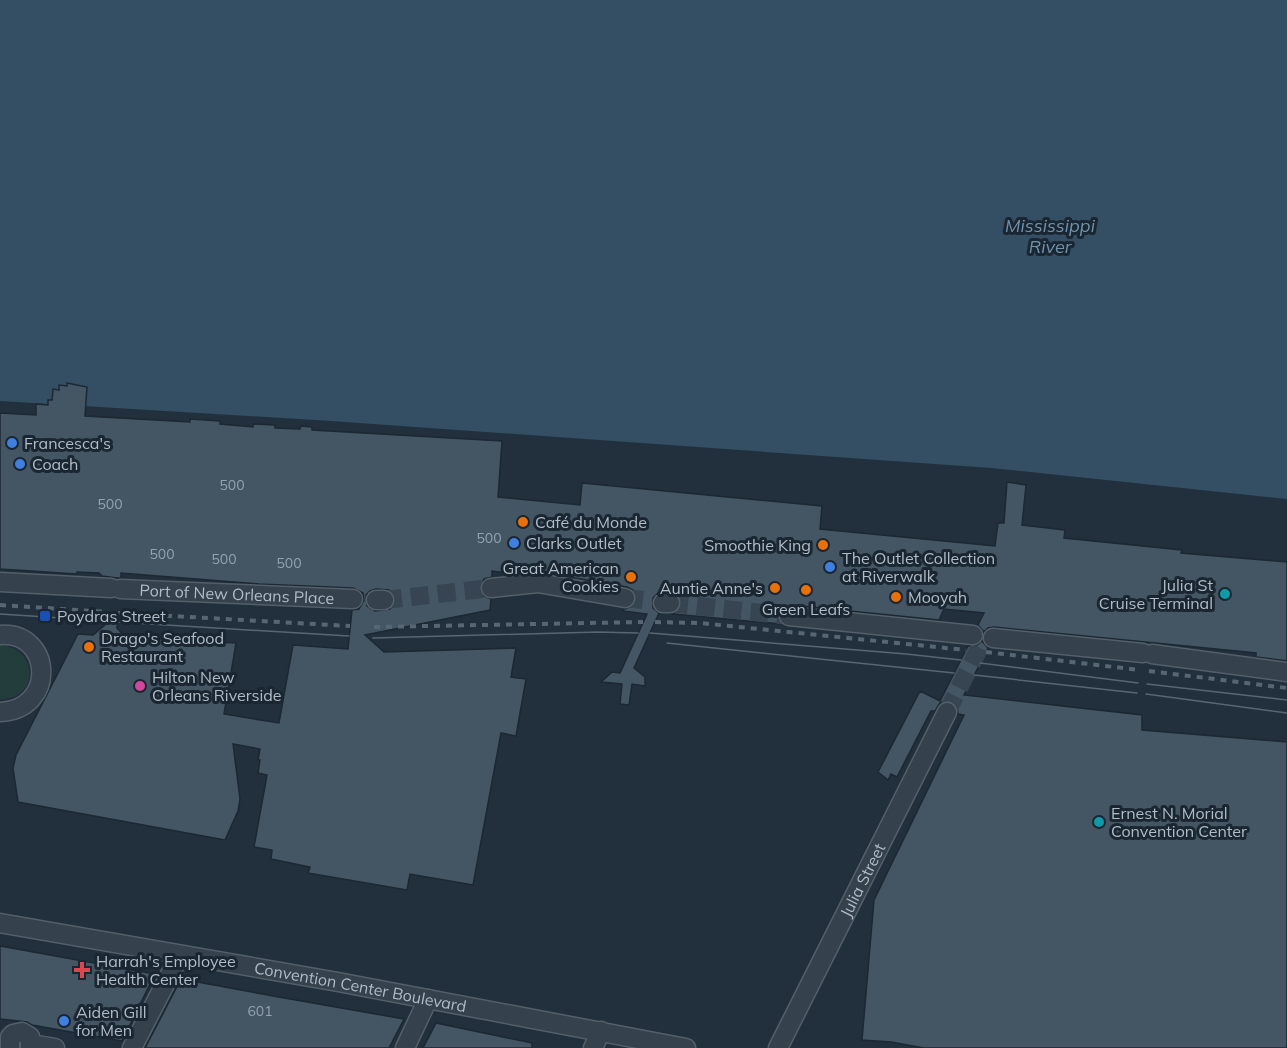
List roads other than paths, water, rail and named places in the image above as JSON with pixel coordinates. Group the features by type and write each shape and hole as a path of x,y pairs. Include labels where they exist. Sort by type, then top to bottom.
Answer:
{"street":[{"name":"Port of New Orleans Place","path":"0,582 353,599"},
{"path":"491,588 538,583 625,598"},
{"path":"789,616 973,635"},
{"path":"0,634 24,640 33,648 42,667 39,689 33,697 18,709 0,712"},
{"path":"993,638 1287,672"},
{"name":"Julia Street","path":"778,1048 947,712"},
{"name":"Convention Center Boulevard","path":"0,923 428,999 686,1048"},
{"path":"132,1048 180,956"},
{"path":"405,1048 428,999"},
{"path":"593,1048 601,1031"},
{"path":"6,1042 13,1034 22,1032 30,1037 31,1046 55,1048"}],"water":[{"name":"Mississippi River","path":"0,0 1287,0 1287,499 991,468 331,421 0,401"}],"tunnel":[{"path":"384,600 491,588"},
{"path":"625,598 651,601"},
{"path":"670,603 789,616"},
{"path":"947,712 985,637"}],"tram line":[{"path":"0,614 108,621"},
{"path":"117,622 349,636"},
{"path":"373,638 638,633"},
{"path":"650,633 961,660"},
{"path":"667,643 954,673"},
{"path":"980,663 1138,683"},
{"path":"974,675 1137,693"},
{"path":"1147,684 1287,700"},
{"path":"1146,694 1287,713"}],"railway":[{"path":"0,605 108,612"},
{"path":"118,613 350,626"},
{"path":"374,627 643,622"},
{"path":"655,622 700,623 966,650"},
{"path":"986,652 1140,670"},
{"path":"1149,671 1287,688"}],"place":[{"name":"Francesca's","path":"12,443"},
{"name":"Coach","path":"20,464"},
{"name":"Café du Monde","path":"523,522"},
{"name":"Clarks Outlet","path":"514,543"},
{"name":"Smoothie King","path":"823,545"},
{"name":"The Outlet Collection at Riverwalk","path":"830,567"},
{"name":"Great American Cookies","path":"631,577"},
{"name":"Auntie Anne's","path":"775,588"},
{"name":"Green Leafs","path":"806,590"},
{"name":"Julia St Cruise Terminal","path":"1225,594"},
{"name":"Mooyah","path":"896,597"},
{"name":"Poydras Street","path":"45,616"},
{"name":"Drago's Seafood Restaurant","path":"89,647"},
{"name":"Hilton New Orleans Riverside","path":"140,686"},
{"name":"Ernest N. Morial Convention Center","path":"1099,822"},
{"name":"Harrah's Employee Health Center","path":"82,970"},
{"name":"Aiden Gill for Men","path":"64,1021"}]}
